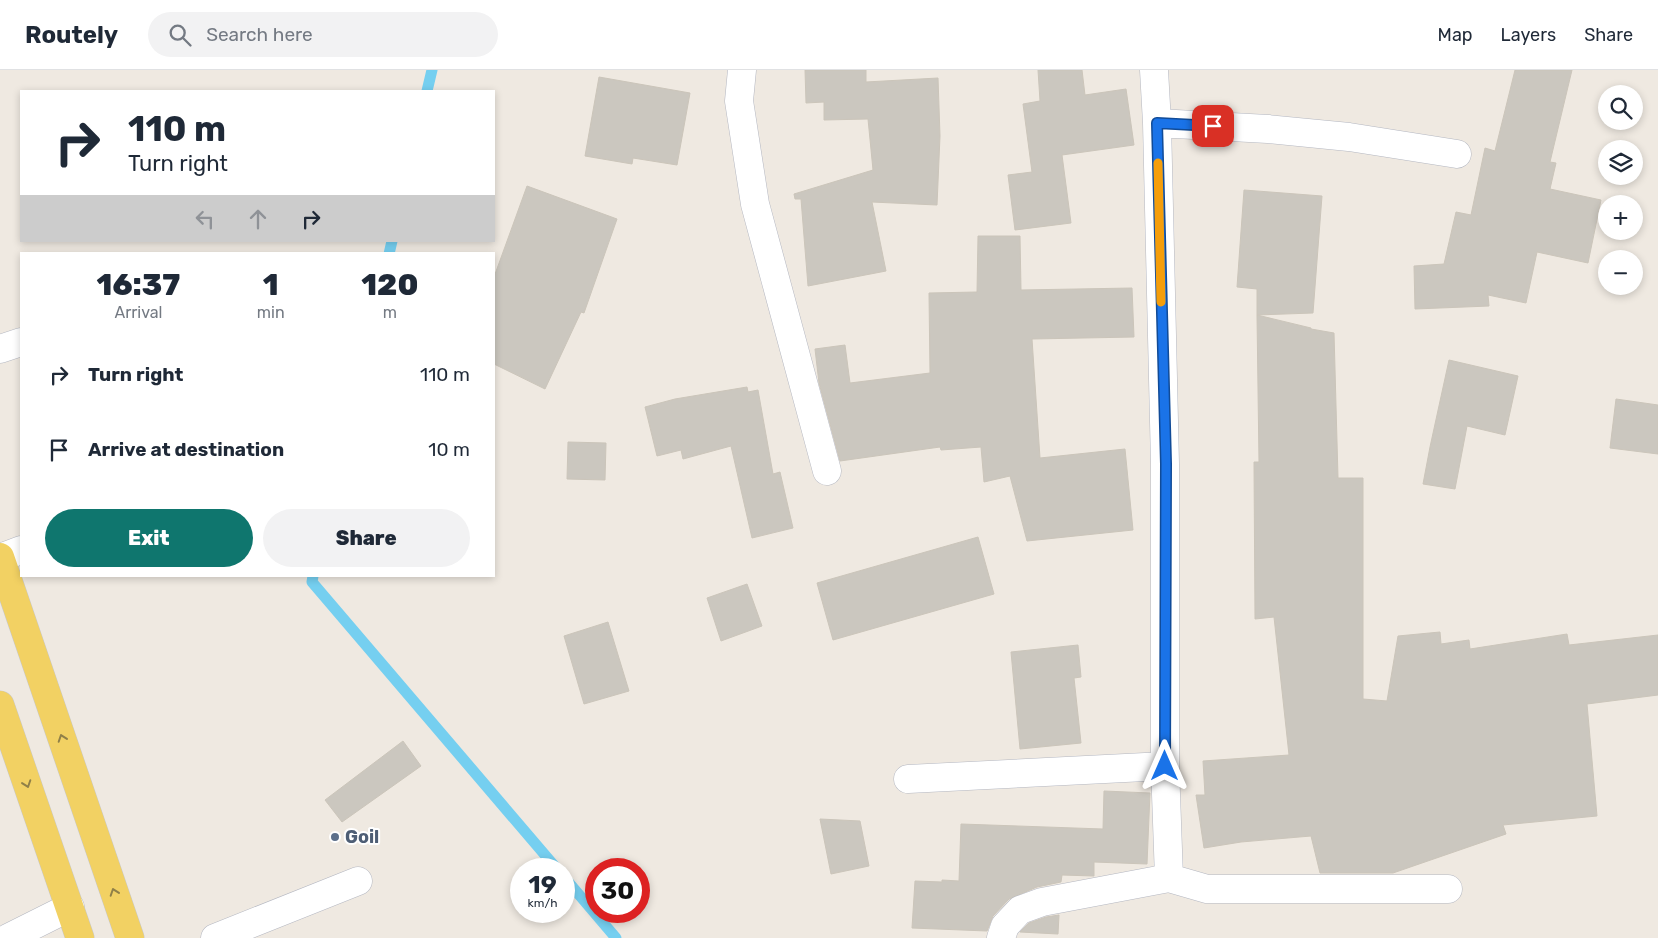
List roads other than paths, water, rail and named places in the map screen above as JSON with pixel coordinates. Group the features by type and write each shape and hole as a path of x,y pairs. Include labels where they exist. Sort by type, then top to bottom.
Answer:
{"main road":[{"path":"0,558 130,938"},
{"path":"0,705 80,938"}],"street":[{"path":"742,70 739,101 755,204 827,471"},
{"path":"1154,70 1166,464 1165,766 1169,878"},
{"path":"1157,123 1268,129 1349,137 1457,154"},
{"path":"0,348 20,342"},
{"path":"0,558 20,550"},
{"path":"908,779 1165,766"},
{"path":"1001,938 1005,926 1020,910 1042,902 1169,878 1207,889 1448,889"},
{"path":"215,938 358,882"},
{"path":"8,938 70,907"}],"waterway":[{"path":"427,90 432,70"},
{"path":"389,252 392,242"},
{"path":"313,577 312,582 548,858"},
{"path":"575,890 616,938"}],"place":[{"name":"Goil","path":"335,837"}]}
